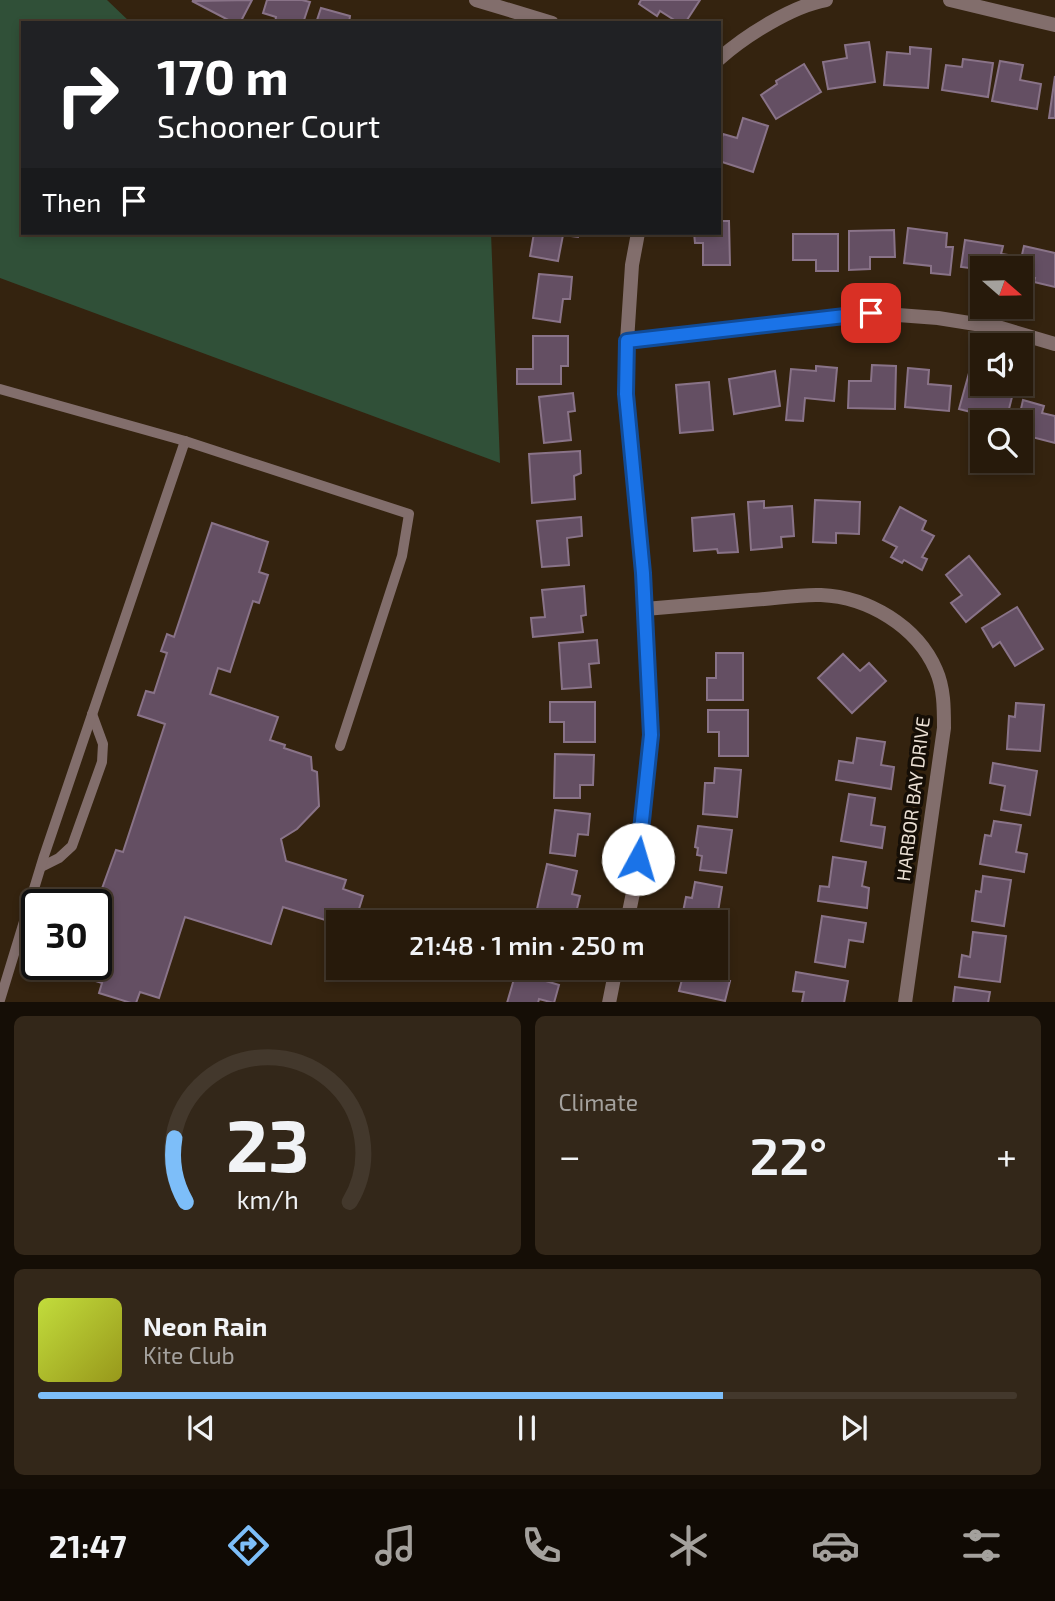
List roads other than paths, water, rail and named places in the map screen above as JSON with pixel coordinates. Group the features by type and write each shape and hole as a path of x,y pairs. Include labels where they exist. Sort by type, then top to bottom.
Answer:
{"street":[{"path":"476,0 545,21"},
{"path":"950,0 1055,25"},
{"path":"721,57 741,39 817,1"},
{"path":"629,910 635,883 651,735 645,609 626,394 632,265 638,235"},
{"path":"627,341 871,313 938,318 1001,328 1055,344"},
{"name":"HARBOR BAY DRIVE","path":"645,609 821,595 856,601 887,615 908,631 926,650 937,671 943,698 944,728 905,1002"},
{"path":"608,1002 613,980"}],"lane":[{"path":"0,389 185,441 409,514 402,556 340,746"},
{"path":"0,1000 41,867 185,441"},
{"path":"41,867 68,853 102,762 103,744 92,714"}]}
